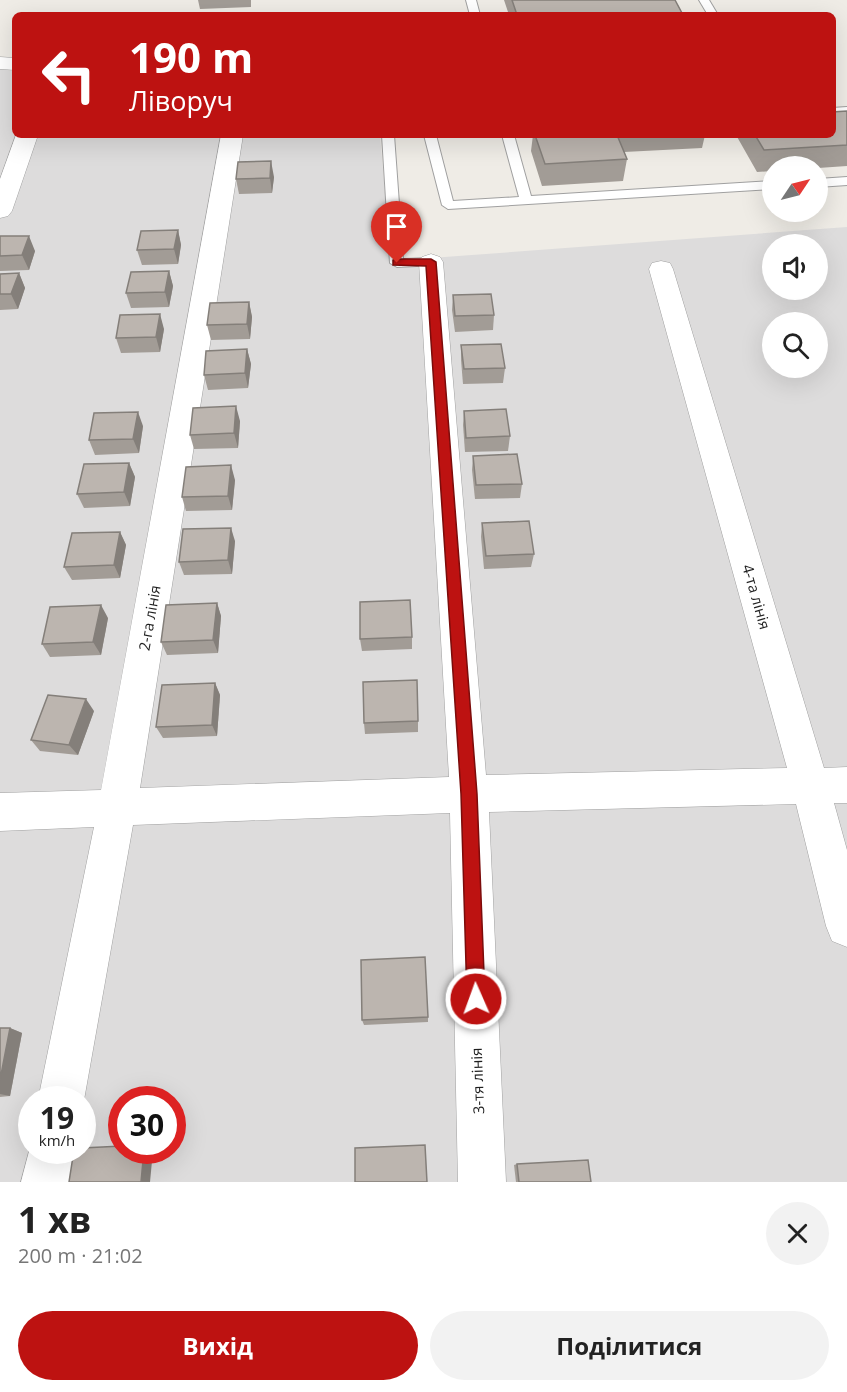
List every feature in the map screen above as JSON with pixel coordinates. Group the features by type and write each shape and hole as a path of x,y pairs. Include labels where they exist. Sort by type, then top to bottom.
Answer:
{"street":[{"path":"0,211 26,138"},
{"name":"2-га лінія","path":"64,1086 117,809 231,138"},
{"name":"3-тя лінія","path":"431,262 469,794 482,1182"},
{"name":"4-та лінія","path":"662,269 829,786 847,926"},
{"path":"0,812 469,794 829,786"},
{"path":"45,1182 48,1164"}],"lane":[{"path":"388,138 397,263 431,262"},
{"path":"431,138 448,205 762,186"},
{"path":"509,138 526,200"},
{"path":"828,182 847,181"}],"shaded area":[{"path":"0,69 12,71 12,138 380,138 391,261 847,227 847,1182 0,1182"}],"building":[{"path":"512,0 675,0 681,12 516,12"},
{"path":"847,111 847,145 764,150 757,138 836,138 836,112"},
{"path":"536,138 618,138 627,159 545,164"},
{"path":"271,161 270,178 236,179 238,162"},
{"path":"178,230 174,249 137,250 141,231"},
{"path":"0,236 29,236 22,255 0,256"},
{"path":"169,271 165,292 126,293 131,272"},
{"path":"19,273 11,294 0,294 0,274"},
{"path":"491,294 494,315 455,316 453,295"},
{"path":"249,302 247,324 207,325 210,303"},
{"path":"160,314 156,337 116,338 120,315"},
{"path":"501,344 505,368 464,369 461,345"},
{"path":"247,349 245,373 204,375 206,351"},
{"path":"236,406 234,433 190,435 193,408"},
{"path":"506,409 510,436 466,438 464,411"},
{"path":"138,412 133,439 89,440 94,413"},
{"path":"517,454 522,484 476,485 473,456"},
{"path":"129,463 124,492 77,494 84,464"},
{"path":"231,465 228,496 182,497 186,467"},
{"path":"529,521 534,554 486,556 482,523"},
{"path":"231,528 228,560 179,562 183,529"},
{"path":"120,532 114,565 64,567 72,533"},
{"path":"410,600 412,637 360,639 360,602"},
{"path":"217,603 213,640 161,642 166,605"},
{"path":"101,605 93,642 42,644 50,607"},
{"path":"417,680 418,721 364,723 363,682"},
{"path":"215,683 212,725 156,727 162,685"},
{"path":"48,695 86,699 69,745 31,740"},
{"path":"425,957 428,1017 362,1020 361,960"},
{"path":"0,1028 10,1028 0,1080"},
{"path":"425,1145 427,1182 355,1182 355,1148"},
{"path":"96,1147 108,1147 108,1164 143,1164 141,1182 69,1182 72,1164 96,1164"},
{"path":"588,1160 591,1182 519,1182 517,1164"}],"route":[{"path":"397,263 431,262 469,794 476,999"}]}
